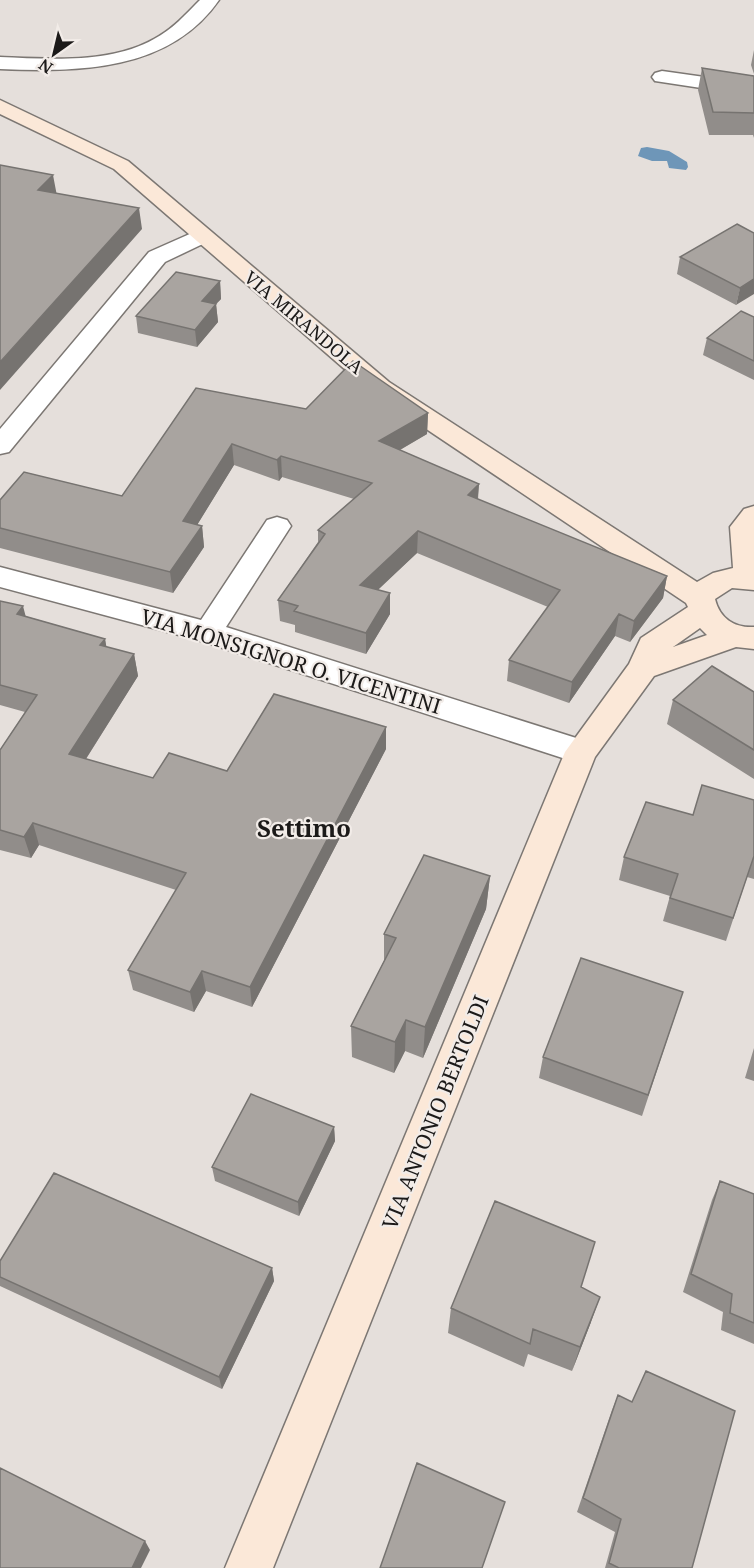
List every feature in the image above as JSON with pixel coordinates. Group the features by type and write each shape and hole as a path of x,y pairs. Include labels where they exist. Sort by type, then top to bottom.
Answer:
{"street":[{"path":"0,63 40,65 98,60 137,52 160,43 210,0"},
{"path":"662,77 754,90"},
{"name":"VIA MIRANDOLA","path":"0,106 121,165 201,236 380,387 701,605 712,625 746,637"},
{"path":"0,446 157,257 201,236"},
{"path":"751,579 744,527 754,515"},
{"path":"208,632 277,526"},
{"name":"VIA MONSIGNOR O. VICENTINI","path":"0,577 208,632 581,752"},
{"name":"VIA ANTONIO BERTOLDI","path":"249,1568 581,752 643,668 652,646 701,605 709,585 726,578 751,579"},
{"path":"643,668 746,637"}],"water":[{"path":"641,148 669,151 687,162 688,167 686,170 669,168 667,161 652,161 638,156"}],"building":[{"path":"702,68 754,76 754,113 713,112"},
{"path":"0,165 53,175 38,190 139,208 0,362"},
{"path":"737,224 754,233 754,279 740,288 680,257"},
{"path":"176,272 220,281 202,301 216,304 195,330 136,316"},
{"path":"741,311 754,317 754,361 707,338"},
{"path":"353,361 428,413 379,441 479,484 468,495 667,576 634,621 619,614 572,682 509,660 560,590 418,531 360,585 390,593 366,633 294,611 298,606 278,600 325,534 318,530 372,483 281,456 277,460 232,444 183,521 202,526 170,572 0,528 0,500 24,472 122,496 196,388 306,409"},
{"path":"0,601 23,606 17,614 105,639 100,645 134,654 69,754 153,778 169,753 227,771 274,694 386,727 250,987 202,971 190,992 128,970 186,873 33,823 24,837 0,830 0,750 37,695 0,685"},
{"path":"712,666 754,692 754,750 673,700"},
{"path":"702,785 754,800 754,856 733,918 670,898 678,874 624,857 646,802 693,815"},
{"path":"424,855 490,876 425,1027 406,1020 395,1042 351,1026 396,938 384,934"},
{"path":"581,958 683,992 648,1095 543,1057"},
{"path":"251,1094 334,1127 298,1202 212,1167"},
{"path":"54,1173 272,1268 219,1377 0,1277 0,1261"},
{"path":"720,1181 754,1194 754,1323 730,1313 732,1294 691,1274"},
{"path":"495,1201 595,1242 581,1287 600,1297 580,1347 533,1329 530,1344 451,1308"},
{"path":"646,1371 735,1411 692,1568 619,1568 609,1563 621,1519 583,1498 618,1395 632,1402"},
{"path":"417,1463 505,1502 482,1568 380,1568"},
{"path":"0,1468 145,1541 132,1568 0,1568"}],"district":[{"name":"Settimo","path":"304,827"}]}
